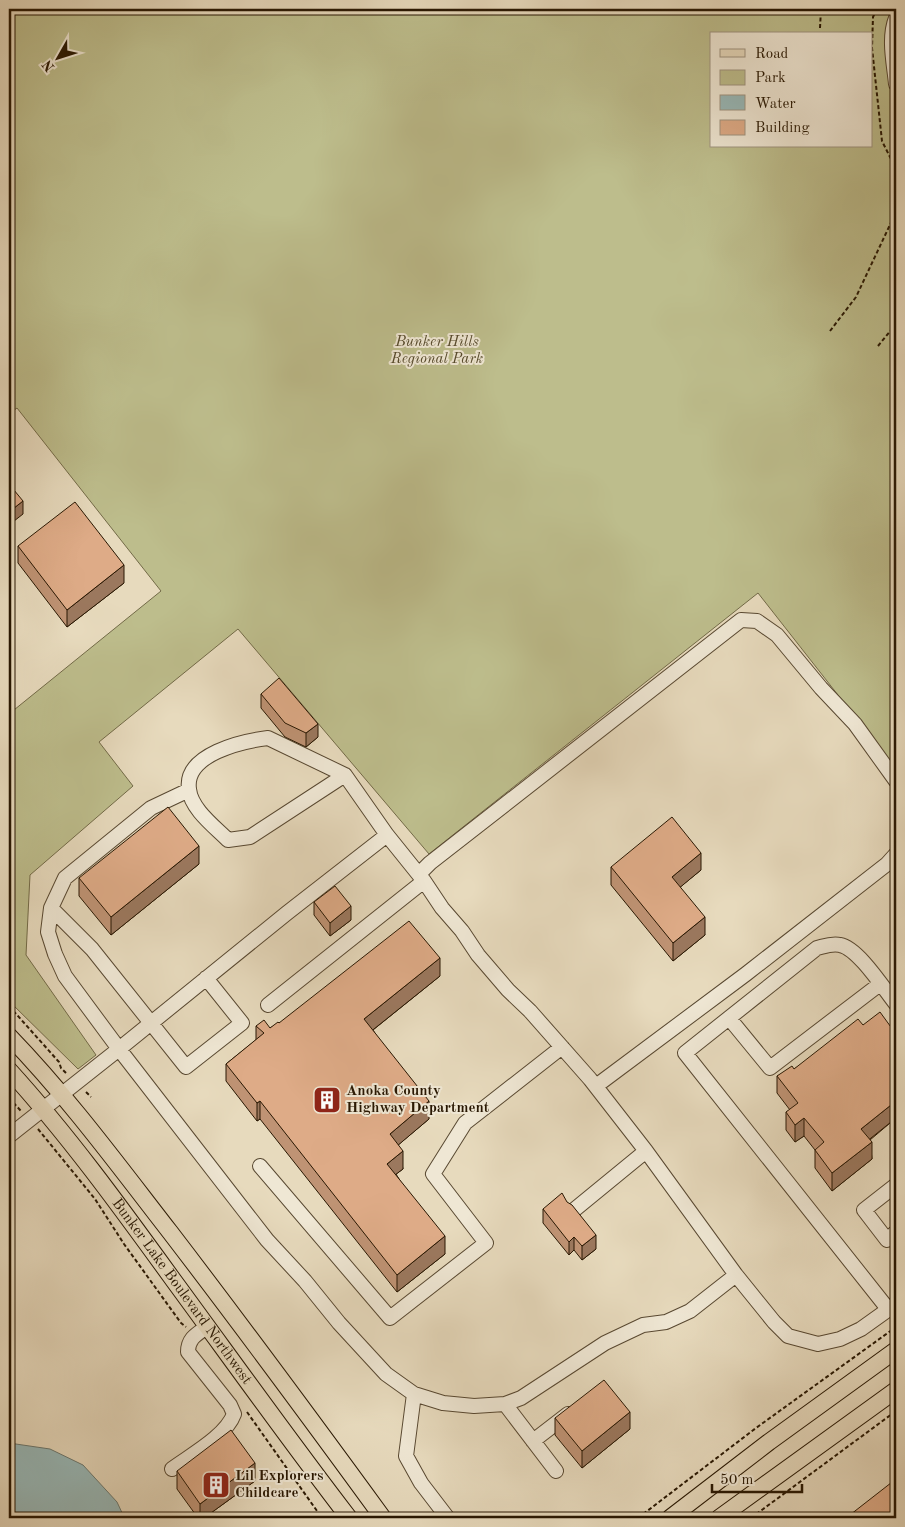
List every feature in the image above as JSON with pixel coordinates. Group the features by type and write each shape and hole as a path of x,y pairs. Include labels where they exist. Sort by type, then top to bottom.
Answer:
{"main road":[{"name":"Bunker Lake Boulevard Northwest","path":"9,1036 45,1074 83,1121 285,1382 383,1518"},
{"name":"Bunker Lake Boulevard Northwest","path":"9,1070 44,1108 107,1188 348,1518"},
{"path":"670,1518 784,1431 896,1350"},
{"path":"719,1518 896,1390"}],"street":[{"path":"896,18 893,25 892,50 896,84"},
{"path":"268,1005 422,877 430,863 741,620 757,621 777,635 821,688 855,724 896,781"},
{"path":"345,775 250,837 228,840 208,821 195,805 189,790 189,778 195,766 216,752 247,740 268,738 345,775 478,955 596,1086 736,1275 774,1322 788,1336 818,1344 840,1339 861,1329 892,1307 684,1053 817,948 828,945 840,945 853,950 896,1004"},
{"path":"189,790 151,808 65,878 51,908 48,932 55,954 66,976 119,1049 267,1240 386,1374 414,1394 443,1403 474,1406 504,1404 521,1398 605,1342 643,1325 666,1322 690,1311 736,1275"},
{"path":"9,1136 287,913 388,835"},
{"path":"596,1086 746,974 887,864 896,854"},
{"path":"51,908 92,948 186,1067 242,1023 206,978"},
{"path":"730,1018 770,1068 880,984"},
{"path":"260,1166 390,1318 486,1243 433,1174 465,1123 562,1047"},
{"path":"574,1210 646,1151"},
{"path":"896,1185 864,1210 887,1240 896,1232"},
{"path":"172,1469 220,1434 231,1423 234,1414 230,1405 188,1352 188,1344 193,1336 207,1327"},
{"path":"414,1394 406,1456 421,1483 448,1517"},
{"path":"504,1404 556,1471"},
{"path":"533,1441 580,1405"}],"path":[{"path":"820,28 821,9"},
{"path":"877,9 873,17 872,48 882,141 896,170"},
{"path":"830,331 856,297 896,212"},
{"path":"878,346 896,324"},
{"path":"9,1006 59,1062 61,1068"},
{"path":"9,1098 18,1108"},
{"path":"40,1132 95,1199 124,1244 180,1323 187,1329"},
{"path":"638,1518 896,1327"},
{"path":"243,1407 322,1518"},
{"path":"751,1518 896,1411"}],"green space":[{"name":"Bunker Hills Regional Park","path":"9,9 896,9 896,769 758,593 429,854 238,629 99,742 133,786 30,875 26,955 96,1055 78,1069 9,1001 9,714 161,591 17,408 9,414"}],"water":[{"path":"9,1443 50,1449 83,1465 117,1502 124,1517 9,1518"}],"building":[{"path":"9,484 23,501 9,512"},
{"path":"75,502 124,565 67,610 18,546"},
{"path":"279,678 318,724 306,733 285,723 261,694"},
{"path":"168,807 199,846 111,917 79,878"},
{"path":"672,817 701,853 672,877 705,917 673,943 611,867"},
{"path":"335,886 351,906 330,923 314,902"},
{"name":"Anoka County Highway Department","path":"409,921 440,958 364,1019 429,1101 390,1134 403,1151 387,1164 445,1236 397,1275 260,1101 257,1103 226,1064 264,1033 256,1026 264,1020 270,1028 279,1023"},
{"path":"880,1012 896,1034 896,1101 861,1129 872,1142 832,1173 815,1150 824,1142 804,1118 795,1125 786,1112 798,1103 777,1076 792,1066 794,1069 858,1019 863,1025"},
{"path":"562,1193 567,1202 572,1205 596,1235 582,1246 574,1237 569,1242 543,1209"},
{"path":"604,1380 630,1412 582,1451 555,1418"},
{"path":"231,1430 255,1463 200,1504 177,1471"},
{"path":"896,1479 896,1518 846,1518"}],"place":[{"name":"Anoka County Highway Department","path":"327,1100"},
{"name":"Lil Explorers Childcare","path":"216,1485"}]}
